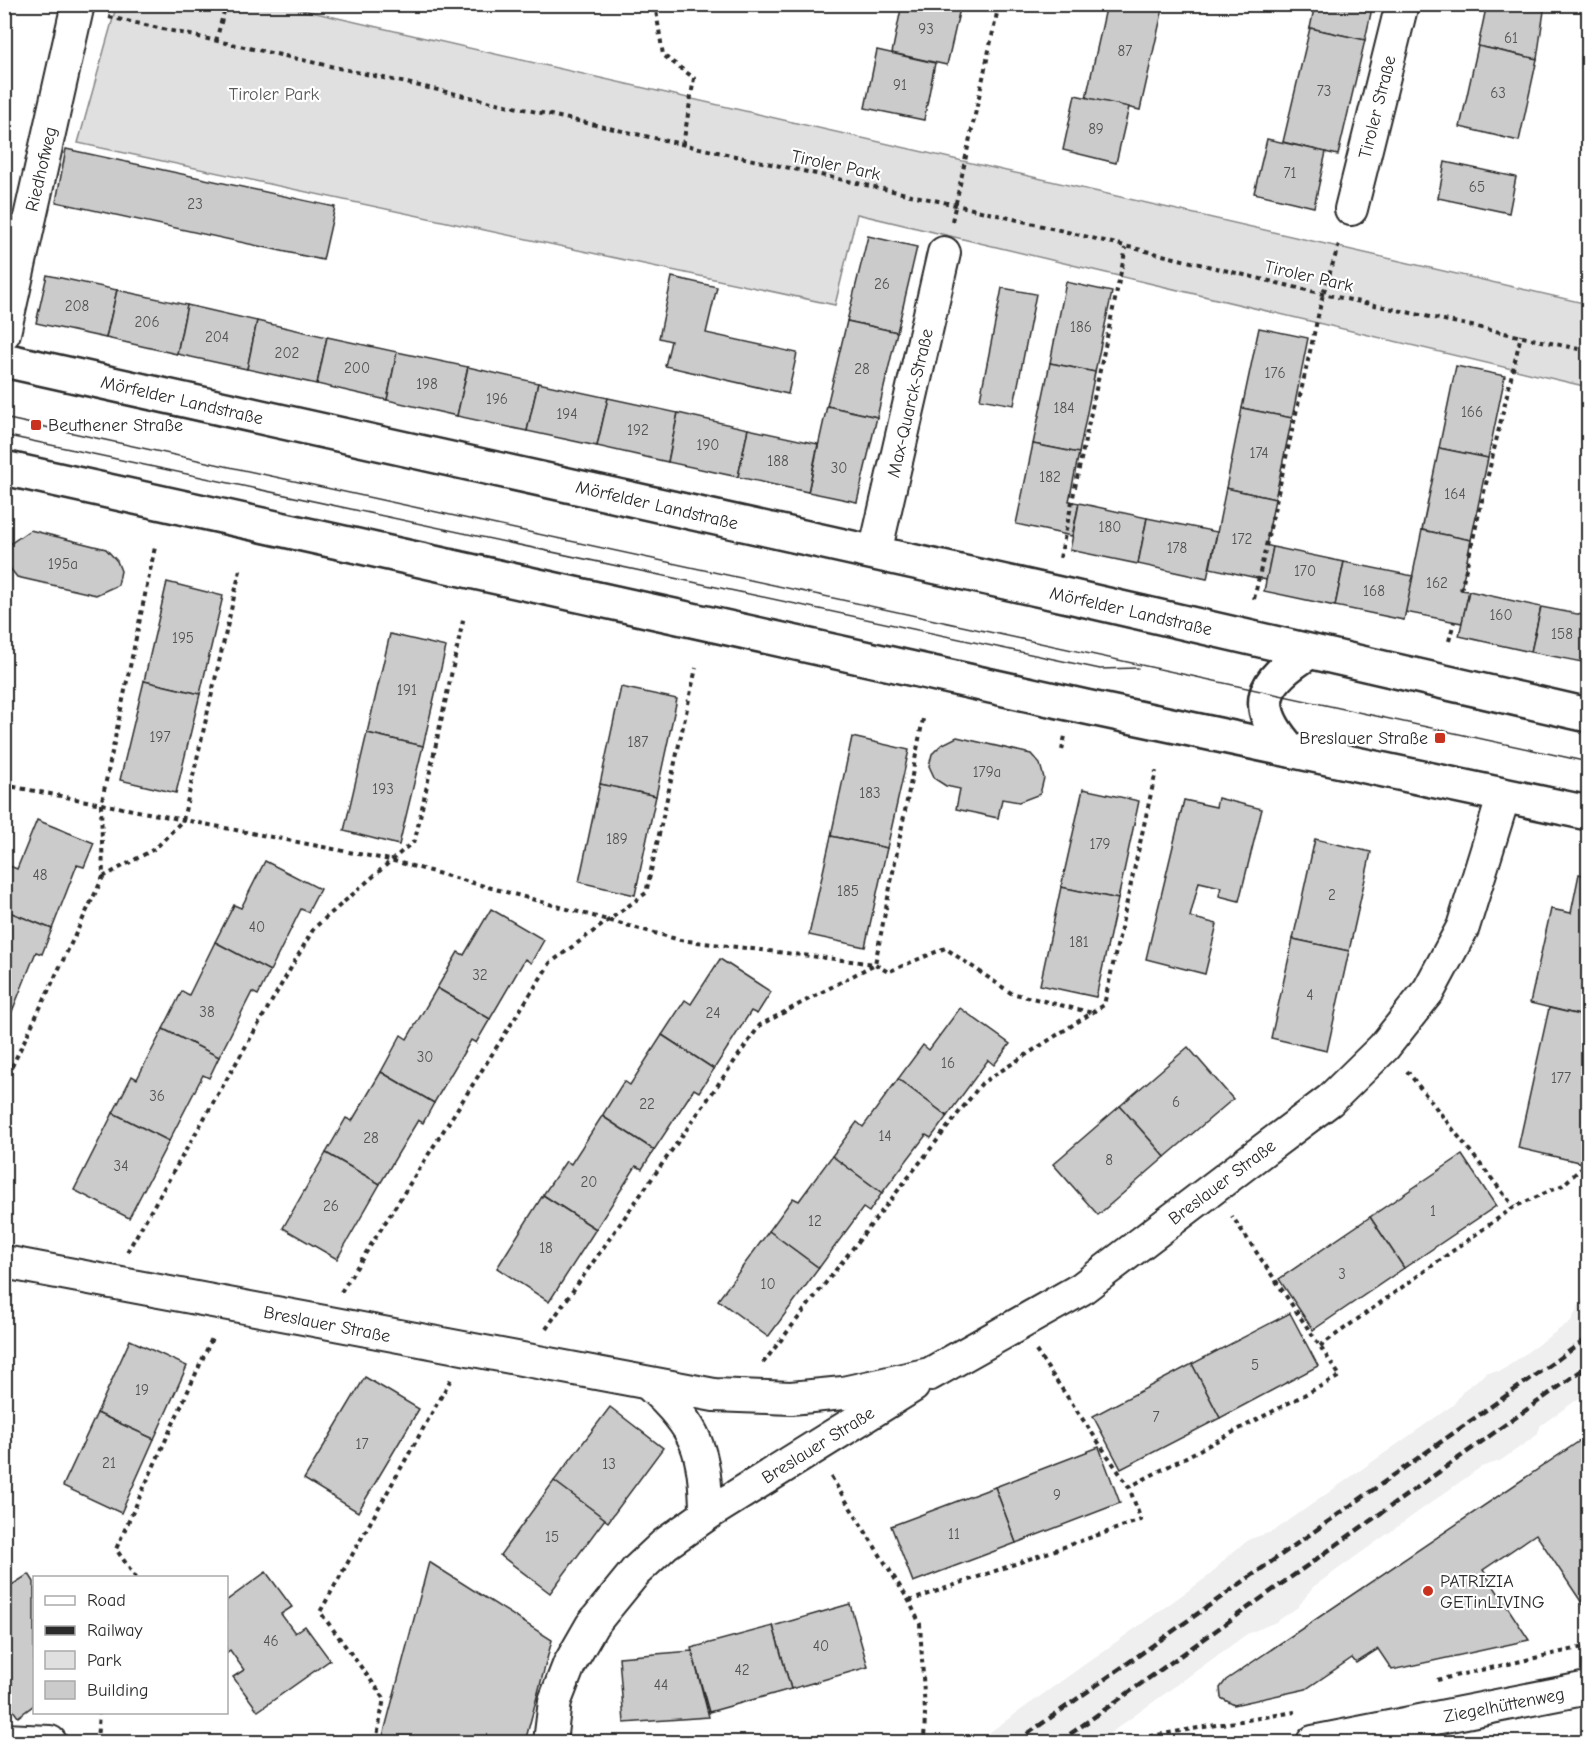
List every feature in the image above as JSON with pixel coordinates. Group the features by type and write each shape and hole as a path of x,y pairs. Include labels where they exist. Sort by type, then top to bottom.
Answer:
{"main road":[{"name":"Mörfelder Landstraße","path":"4,360 875,553 1588,715"},
{"path":"4,468 1290,750 1588,813"},
{"path":"1290,750 1273,730 1264,708 1267,692 1281,669 1309,652"}],"street":[{"name":"Tiroler Straße","path":"1351,209 1402,4"},
{"name":"Riedhofweg","path":"4,333 78,8"},
{"name":"Max-Quarck-Straße","path":"875,553 944,253"},
{"name":"Breslauer Straße","path":"550,1743 555,1701 568,1665 592,1625 636,1571 665,1544 706,1515 930,1374 1081,1289 1330,1100 1386,1044 1429,990 1463,927 1504,795"},
{"name":"Breslauer Straße","path":"4,1262 650,1385 714,1395 791,1398 843,1393 930,1374"},
{"path":"650,1385 679,1412 696,1442 706,1476 706,1515"},
{"name":"Ziegelhüttenweg","path":"1313,1743 1350,1738 1588,1688"},
{"path":"4,1740 50,1743"}],"path":[{"path":"216,41 226,4"},
{"path":"655,4 663,56 694,78 683,144"},
{"path":"956,205 999,4"},
{"name":"Tiroler Park","path":"78,8 216,41 956,205 1323,294 1588,351"},
{"path":"1254,599 1323,294 1351,209"},
{"path":"1059,569 1126,248"},
{"path":"1461,590 1521,335"},
{"path":"4,1083 103,877 101,805 155,548"},
{"path":"103,877 156,848 183,820 241,566"},
{"path":"110,1282 314,928 415,840 464,616"},
{"path":"1449,642 1454,622"},
{"path":"321,1323 550,963 646,893 696,668"},
{"path":"875,964 923,719"},
{"path":"738,1395 982,1083 1104,1005 1156,771"},
{"path":"4,785 390,860 680,940 875,964 888,972 945,948 1011,993 1093,1013"},
{"path":"524,1361 760,1025 875,964"},
{"path":"1386,1044 1514,1207"},
{"path":"1320,1346 1514,1207 1563,1185 1588,1162"},
{"path":"1129,1487 1340,1376 1214,1188"},
{"path":"135,1576 116,1549 227,1305"},
{"path":"909,1601 1141,1520 1129,1487 1018,1324"},
{"path":"376,1743 384,1698 320,1611 467,1350"},
{"path":"813,1448 909,1601 920,1623 925,1712 924,1743"},
{"path":"97,1743 99,1714"}],"shaded area":[{"path":"1588,1296 1588,1392 1541,1425 1537,1435 1500,1461 1481,1467 1313,1587 1298,1607 1276,1622 1247,1634 1098,1742 976,1742 1210,1575 1229,1555 1250,1539 1274,1531 1453,1405 1464,1390 1488,1372 1501,1371 1571,1321 1580,1303"}],"green space":[{"name":"Tiroler Park","path":"117,4 281,5 1588,304 1588,387 857,214 835,305 78,143"}],"building":[{"path":"902,4 961,4 947,65 892,53"},
{"path":"1107,4 1164,4 1140,110 1086,98"},
{"path":"1315,4 1373,4 1365,40 1310,28"},
{"path":"1482,4 1545,4 1537,59 1478,46 1486,8 1481,7"},
{"path":"1310,28 1365,40 1338,155 1283,142"},
{"path":"1478,46 1537,59 1519,141 1460,127"},
{"path":"877,50 935,63 924,120 865,108"},
{"path":"1075,95 1129,107 1116,163 1063,150"},
{"path":"1267,139 1326,152 1314,207 1254,193"},
{"path":"66,149 335,207 323,260 56,202"},
{"path":"1445,162 1516,177 1509,213 1438,198"},
{"path":"868,236 917,247 897,332 847,321"},
{"path":"47,275 117,290 106,338 36,323"},
{"path":"672,277 717,287 706,333 797,353 788,394 665,366 671,341 659,338"},
{"path":"1066,282 1112,292 1095,372 1050,363"},
{"path":"1002,288 1036,294 1014,405 980,399"},
{"path":"117,290 187,305 177,354 106,338"},
{"path":"187,305 257,321 247,369 177,354"},
{"path":"257,321 327,337 317,384 247,369"},
{"path":"847,321 897,332 877,417 827,406"},
{"path":"1259,328 1308,338 1292,418 1242,408"},
{"path":"327,337 397,352 387,400 317,384"},
{"path":"397,352 468,367 457,416 387,400"},
{"path":"1050,363 1095,372 1079,453 1033,444"},
{"path":"1456,366 1505,376 1488,458 1439,448"},
{"path":"468,367 538,383 527,431 457,416"},
{"path":"538,383 608,398 597,446 527,431"},
{"path":"608,398 678,413 668,462 597,446"},
{"path":"827,406 877,417 857,502 808,492"},
{"path":"1242,408 1292,418 1275,499 1226,488"},
{"path":"678,413 748,429 738,477 668,462"},
{"path":"748,429 818,444 808,492 738,477"},
{"path":"1033,444 1079,453 1069,501 1079,503 1072,536 1016,524"},
{"path":"1439,448 1488,458 1471,540 1422,530"},
{"path":"1226,488 1275,499 1266,545 1273,547 1267,580 1210,568"},
{"path":"1079,503 1147,518 1138,564 1070,550"},
{"path":"1147,518 1217,532 1207,579 1138,564"},
{"path":"30,530 106,549 117,561 121,571 118,585 96,595 17,577 9,567 10,544"},
{"path":"1422,530 1471,540 1461,590 1469,591 1462,623 1405,612"},
{"path":"1273,547 1344,562 1335,606 1264,591"},
{"path":"1344,562 1413,576 1404,620 1335,606"},
{"path":"167,582 223,596 200,694 144,681"},
{"path":"1469,591 1541,607 1531,652 1459,636"},
{"path":"1541,607 1588,616 1588,663 1531,652"},
{"path":"390,634 446,647 423,746 367,733"},
{"path":"144,681 200,694 176,793 120,780"},
{"path":"621,687 677,699 656,796 600,784"},
{"path":"367,733 423,746 399,845 344,831"},
{"path":"852,737 909,750 887,848 831,836"},
{"path":"957,737 1031,754 1040,764 1044,778 1040,794 1019,802 1002,799 998,818 956,809 960,789 946,786 935,779 929,766 932,754 941,745"},
{"path":"600,784 656,796 635,895 579,882"},
{"path":"1083,789 1139,801 1118,899 1061,887"},
{"path":"1218,798 1262,809 1239,901 1219,896 1221,887 1199,882 1190,917 1217,924 1205,974 1146,959 1184,800 1216,807"},
{"path":"37,820 94,843 84,867 77,865 52,929 4,910 4,880 10,866 17,869"},
{"path":"831,836 887,848 865,947 809,935"},
{"path":"1315,839 1371,852 1349,951 1293,939"},
{"path":"265,861 320,889 308,912 301,909 270,971 215,942 234,905 241,908"},
{"path":"1579,874 1588,876 1588,1017 1530,1003 1551,909 1571,913"},
{"path":"1061,887 1118,899 1096,997 1040,985"},
{"path":"491,909 544,940 531,963 525,959 490,1019 437,988 458,952 464,955"},
{"path":"4,910 52,929 42,954 36,952 9,1019 4,1018"},
{"path":"1293,939 1349,951 1327,1051 1271,1038"},
{"path":"215,942 270,971 258,995 252,992 219,1057 163,1029 182,991 189,995"},
{"path":"720,959 771,992 757,1014 751,1011 714,1069 662,1035 685,1000 691,1004"},
{"path":"437,988 490,1019 476,1043 471,1040 434,1103 381,1072 401,1035 407,1039"},
{"path":"960,1008 1010,1044 994,1065 988,1060 947,1116 898,1079 923,1045 929,1050"},
{"path":"1549,1008 1588,1017 1588,1140 1583,1163 1518,1148"},
{"path":"163,1029 219,1057 209,1078 203,1075 169,1141 113,1113 132,1076 137,1079"},
{"path":"662,1035 714,1069 699,1092 694,1089 654,1150 602,1116 624,1081 630,1085"},
{"path":"1188,1047 1233,1099 1165,1157 1120,1106"},
{"path":"381,1072 434,1103 423,1123 418,1120 380,1184 326,1153 346,1118 352,1121"},
{"path":"898,1079 947,1116 931,1138 926,1135 882,1193 832,1156 857,1122 863,1127"},
{"path":"1120,1106 1165,1157 1098,1215 1053,1164"},
{"path":"113,1113 169,1141 129,1218 74,1190"},
{"path":"602,1116 654,1150 642,1169 636,1166 596,1229 543,1195 566,1161 571,1164"},
{"path":"326,1153 380,1184 337,1259 283,1228"},
{"path":"1462,1155 1496,1206 1404,1268 1370,1217"},
{"path":"832,1156 882,1193 869,1212 863,1208 819,1268 769,1231 793,1198 799,1201"},
{"path":"543,1195 596,1229 549,1302 497,1268"},
{"path":"1370,1217 1404,1268 1313,1330 1279,1279"},
{"path":"769,1231 819,1268 768,1337 718,1300"},
{"path":"1290,1313 1318,1366 1220,1418 1192,1364"},
{"path":"130,1340 187,1366 154,1439 97,1413"},
{"path":"1192,1364 1220,1418 1121,1469 1093,1416"},
{"path":"365,1377 419,1409 358,1512 304,1479"},
{"path":"610,1407 663,1448 608,1522 554,1481"},
{"path":"97,1413 154,1439 121,1513 63,1486"},
{"name":"PATRIZIA GETinLIVING","path":"1584,1438 1588,1444 1588,1612 1536,1534 1483,1570 1529,1640 1392,1670 1378,1649 1356,1663 1352,1658 1306,1689 1234,1705 1221,1698 1220,1688 1226,1680"},
{"path":"1099,1447 1120,1503 1016,1543 995,1487"},
{"path":"554,1481 605,1519 550,1593 500,1555"},
{"path":"995,1487 1016,1543 913,1582 891,1526"},
{"path":"429,1562 552,1640 525,1742 383,1736"},
{"path":"266,1572 292,1607 281,1614 295,1633 305,1626 330,1660 258,1711 233,1677 244,1670 230,1650 228,1652 228,1600"},
{"path":"29,1574 33,1580 33,1706 18,1717 4,1698 4,1590"},
{"path":"850,1604 868,1667 791,1689 773,1626"},
{"path":"773,1626 791,1689 709,1712 691,1648"},
{"path":"692,1651 709,1717 624,1723 619,1657"}],"tram line":[{"path":"4,418 1588,762"},
{"path":"4,435 1100,669 1138,668"}],"railway":[{"path":"1016,1742 1588,1338"},
{"path":"1059,1742 1588,1366"}],"place":[{"name":"Beuthener Straße","path":"36,425"},
{"name":"Breslauer Straße","path":"1440,738"},
{"name":"PATRIZIA GETinLIVING","path":"1428,1591"}]}
